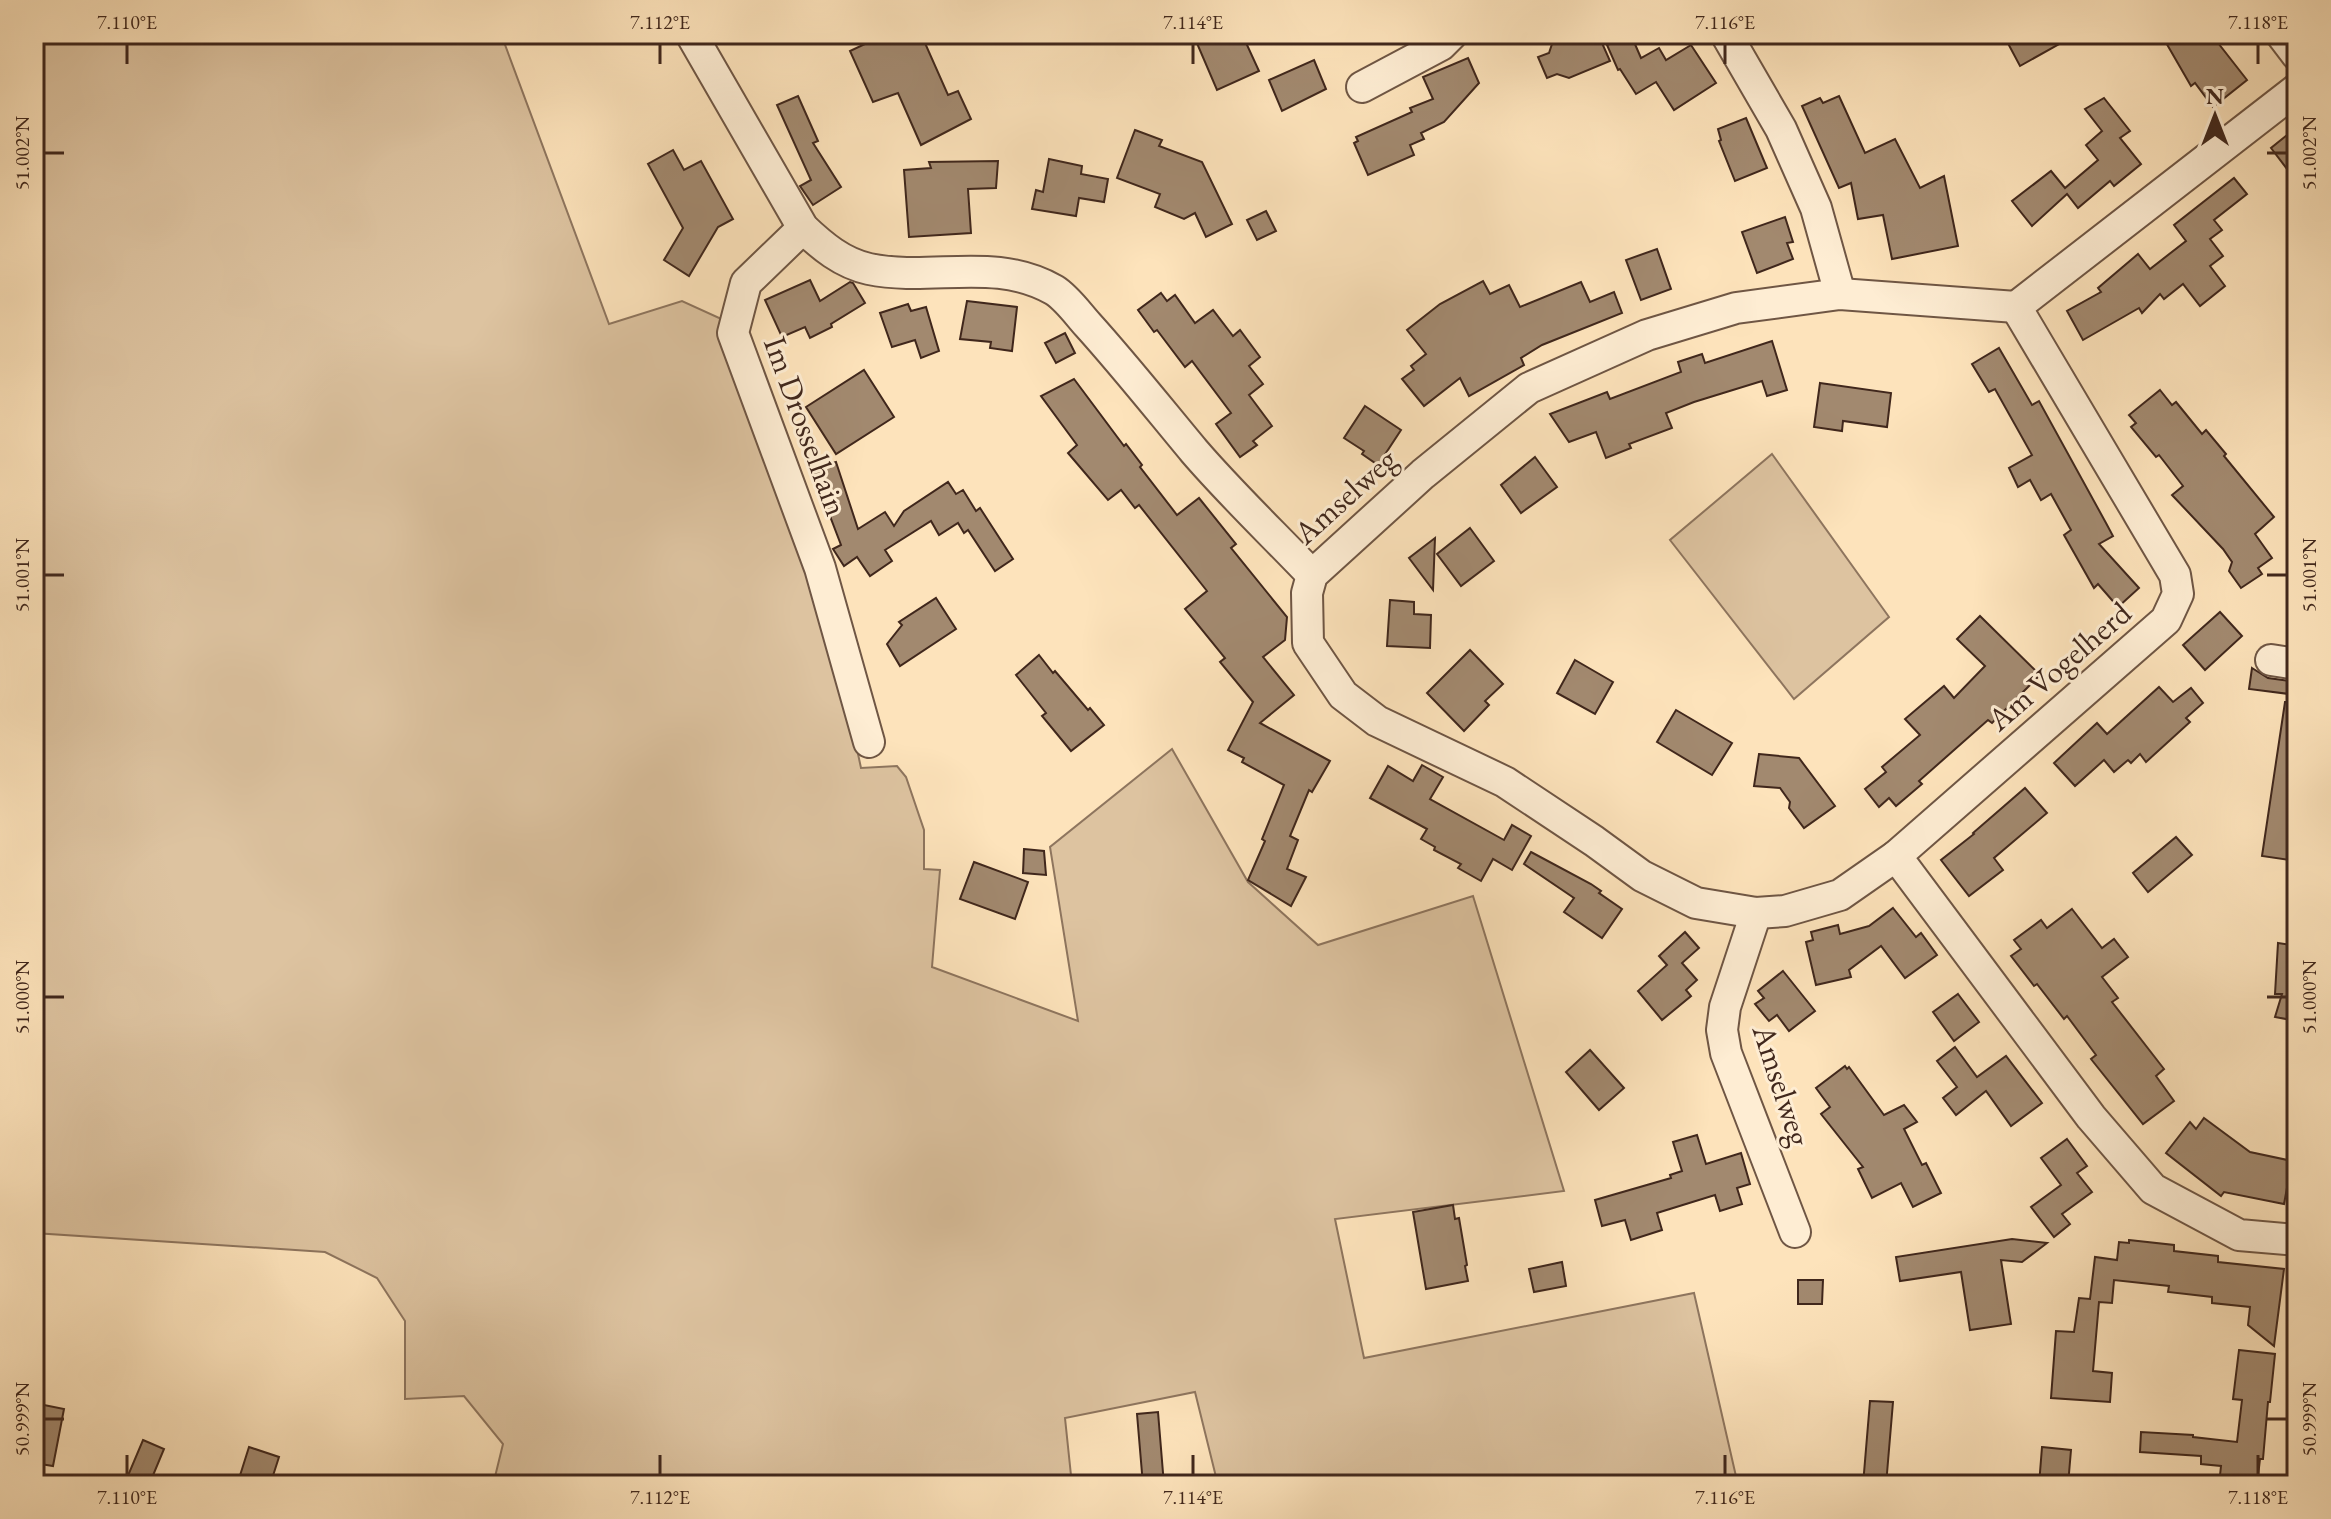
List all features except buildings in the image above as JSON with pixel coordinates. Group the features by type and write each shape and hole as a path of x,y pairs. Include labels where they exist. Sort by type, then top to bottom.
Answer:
{"street":[{"path":"691,34 803,228 823,246 866,268 896,273 1006,272 1031,279 1058,292 1112,351 1196,453 1312,575"},
{"path":"1362,87 1441,45 1452,34"},
{"path":"1726,34 1781,129 1816,208 1840,294"},
{"path":"2281,34 2297,55"},
{"path":"2016,307 2297,89"},
{"name":"Im Drosselhain","path":"803,228 746,283 733,333 820,568 869,742"},
{"name":"Amselweg","path":"1896,856 1840,895 1785,911 1756,913 1696,903 1642,876 1505,782 1377,721 1343,695 1308,643 1307,593 1312,575 1423,474 1529,388 1647,335 1736,308 1840,294 2016,307"},
{"name":"Am Vogelherd","path":"1896,856 2166,620 2178,594 2175,575 2016,307"},
{"path":"1896,856 2091,1117 2153,1189 2239,1235 2297,1240"},
{"name":"Amselweg","path":"1756,913 1725,1007 1722,1030 1726,1053 1795,1232"}],"shaded area":[{"path":"34,34 501,34 609,324 682,301 728,322 837,655 861,768 897,766 906,777 924,830 924,869 940,870 932,967 1078,1021 1050,847 1172,749 1248,882 1318,945 1473,896 1564,1191 1335,1219 1364,1358 1694,1293 1738,1485 1218,1485 1195,1392 1065,1418 1072,1485 493,1485 503,1444 464,1396 405,1399 405,1321 377,1278 325,1252 34,1233"},
{"path":"1772,454 1889,617 1794,699 1670,540"}]}
